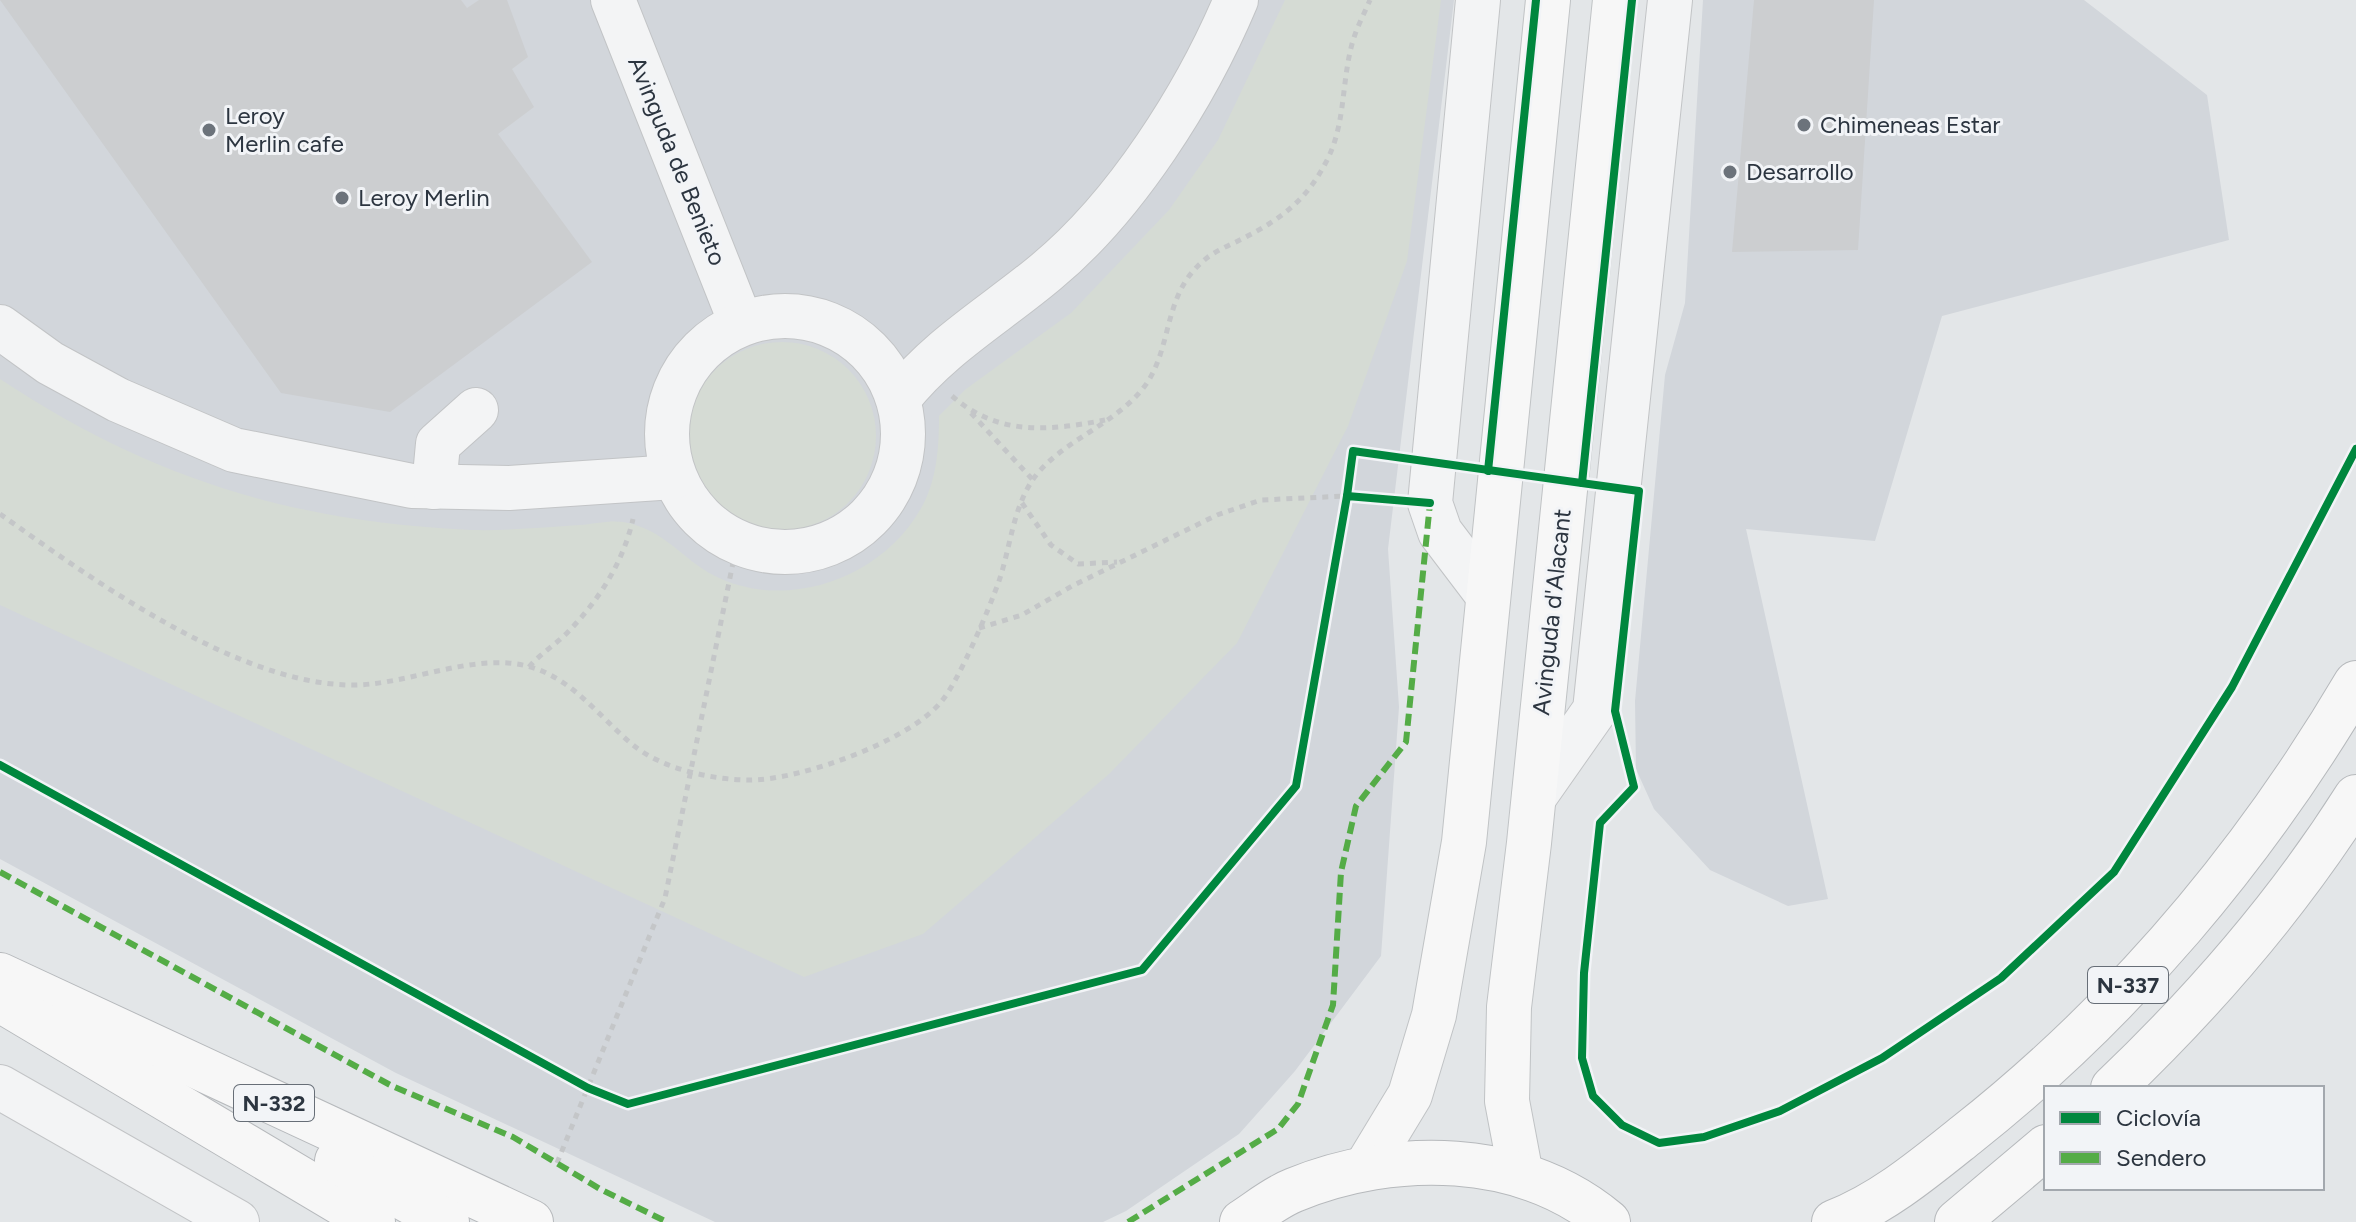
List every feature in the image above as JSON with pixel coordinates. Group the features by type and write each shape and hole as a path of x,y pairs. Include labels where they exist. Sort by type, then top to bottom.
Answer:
{"main road":[{"path":"1367,1166 1410,1095 1434,1015 1464,842 1548,0"},
{"name":"Avinguda d'Alacant","path":"1521,1175 1507,1101 1506,1060 1514,945 1534,797 1615,0"},
{"name":"N-337","path":"1834,1222 1891,1190 2002,1106 2130,983 2230,870 2276,809 2356,683"},
{"name":"N-337","path":"2115,1086 2155,1048 2241,952 2356,797"},
{"name":"N-332","path":"6,986 373,1222"},
{"name":"N-332","path":"6,986 447,1222"},
{"name":"N-332","path":"6,986 531,1222"},
{"path":"1957,1222 2044,1149"},
{"path":"1242,1222 1292,1191 1367,1166 1444,1160 1521,1175 1593,1209 1608,1222"}],"street":[{"name":"Avinguda de Benieto","path":"613,0 741,323"},
{"path":"0,327 50,363 118,400 197,437 234,450 332,472 434,487 509,488 658,478 715,531 737,543 780,553 815,550 846,537 873,515 893,486 903,454 903,420 910,384 1047,272 1093,226 1176,115 1236,0"},
{"path":"1478,0 1430,503 1440,532 1487,594"},
{"path":"1534,797 1595,710 1670,0"},
{"path":"658,478 668,417 684,371 707,344 741,323 774,315 811,318 846,331 910,384"},
{"path":"434,487 438,444 476,410"},
{"path":"0,1087 237,1222"}],"path":[{"path":"0,514 187,634 236,657 288,674 349,686 479,666 529,667 571,687 634,746 659,760 693,771 749,780 785,776 855,754 910,727 942,701 999,581 1022,503 1033,480 1065,450 1132,401 1150,379 1174,299 1200,263 1287,213 1315,181 1335,144 1352,44 1370,0"},
{"path":"910,384 997,425 1053,428 1110,418"},
{"path":"969,410 1033,480"},
{"path":"529,667 573,626 615,570 658,478"},
{"path":"1344,511 1349,481"},
{"path":"979,628 1022,615 1176,533 1261,500 1360,497"},
{"path":"1022,503 1051,545 1078,564 1122,562"},
{"path":"557,1163 662,907 693,771 737,543"},
{"path":"574,1080 602,1093"}],"shaded area":[{"path":"0,0 1454,0 1388,549 1399,707 1381,956 1295,1071 1239,1134 1126,1211 1103,1222 715,1222 396,1073 0,859"},
{"path":"1285,0 1441,0 1407,261 1348,426 1237,643 1109,774 923,934 804,977 0,605 0,379 56,414 168,468 224,489 283,505 343,517 472,530 623,522 662,538 715,576 743,586 772,590 801,589 830,582 857,570 882,554 903,534 926,499 937,452 939,416 966,389 1071,313 1169,210 1218,140"},
{"path":"1703,0 2084,0 2207,95 2229,240 1942,316 1875,541 1746,529 1828,899 1788,906 1710,870 1654,809 1636,769 1635,701 1665,375 1685,303"},
{"path":"782,342 818,349 849,369 869,400 876,436 869,472 849,503 818,523 782,530 746,523 715,503 695,472 688,436 695,400 715,369 746,349"}],"building":[{"name":"Leroy Merlin","path":"0,0 461,0 467,8 479,0 507,0 528,57 512,69 534,107 498,134 592,262 390,412 281,393"},
{"name":"Chimeneas Estar","path":"1754,0 1874,0 1858,250 1732,252"}],"marked path":[{"path":"1128,1222 1278,1129 1298,1104 1333,1005 1341,872 1356,806 1406,742 1430,503"},
{"path":"0,872 392,1086 513,1137 600,1189 667,1222"}],"cycle path":[{"path":"1488,471 1536,0"},
{"path":"1582,483 1632,0"},
{"path":"1347,496 1353,451 1639,491 1615,711 1634,787 1600,823 1584,973 1582,1058 1593,1096 1622,1125 1659,1143 1704,1137 1780,1111 1882,1058 2001,978 2114,872 2232,687 2356,449"},
{"path":"0,765 588,1088 628,1104 1142,970 1296,786 1347,496 1430,503"}],"place":[{"name":"Chimeneas Estar","path":"1804,125"},
{"name":"Leroy Merlin cafe","path":"209,130"},
{"name":"Desarrollo","path":"1730,172"},
{"name":"Leroy Merlin","path":"342,198"}]}
